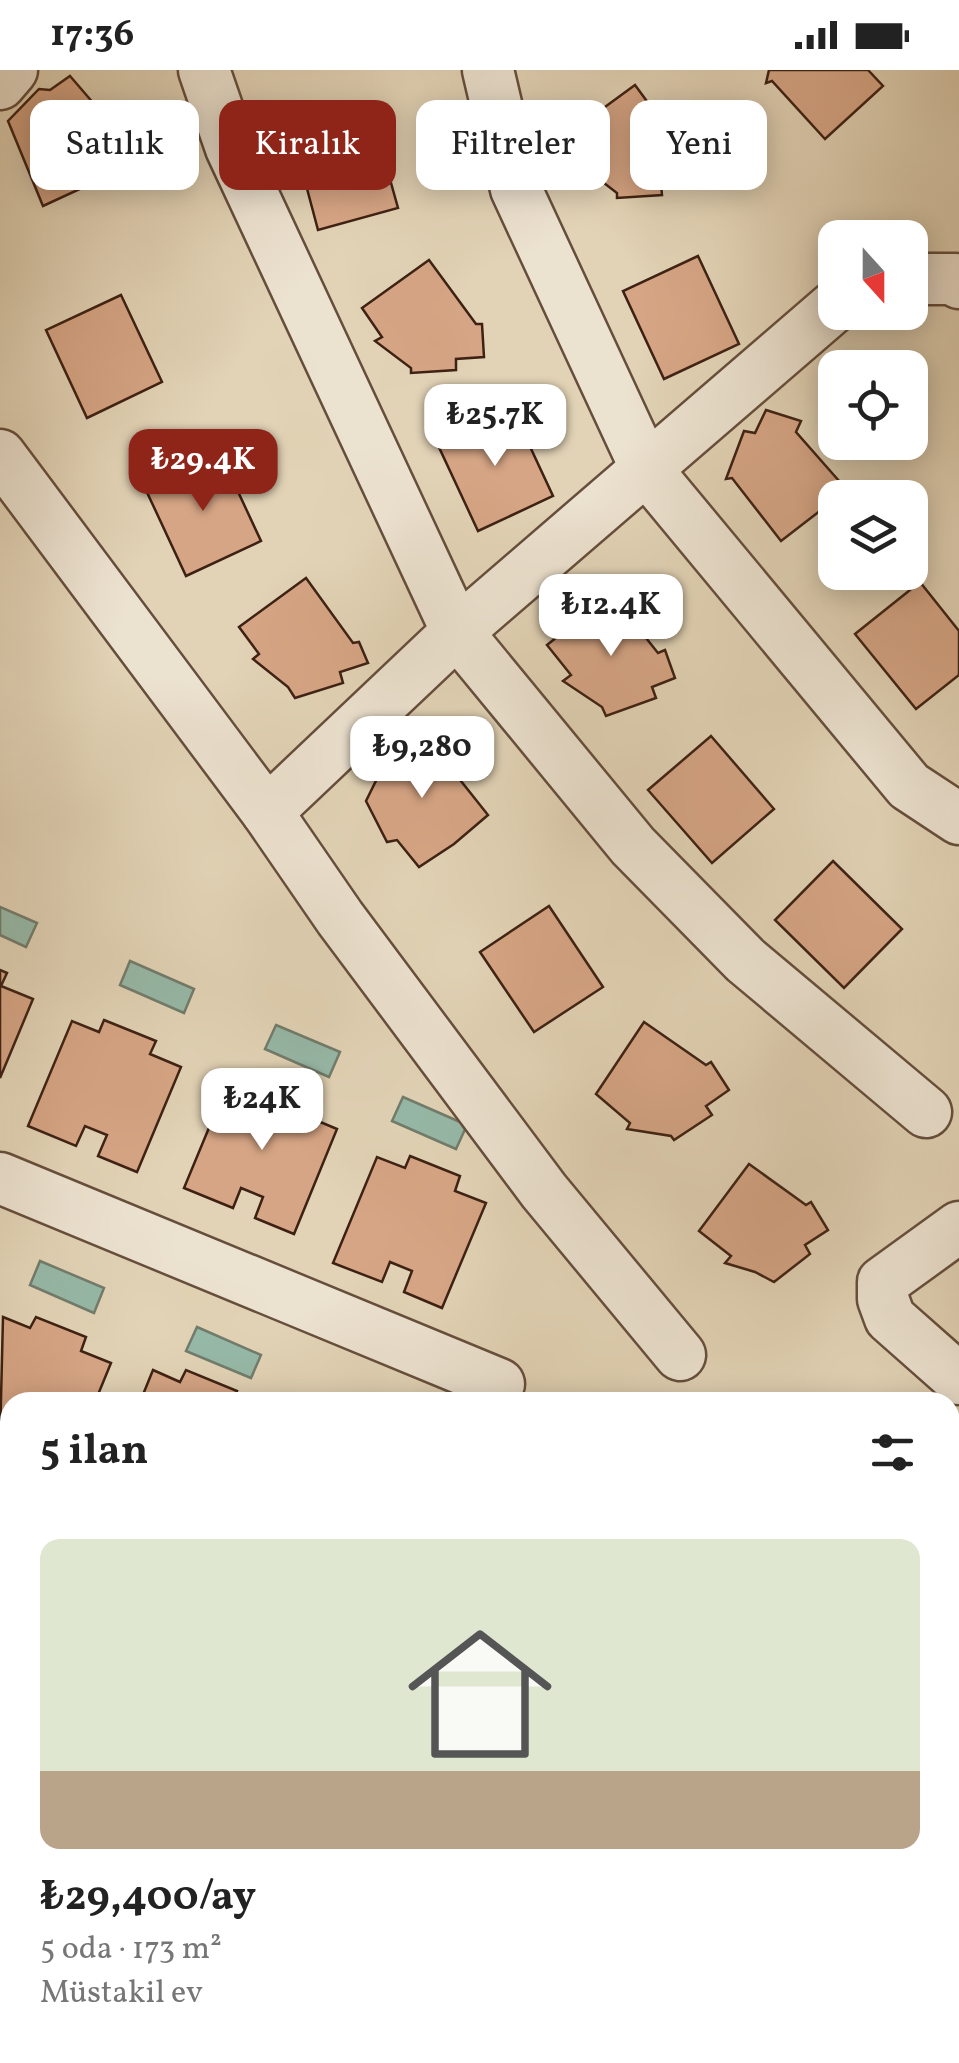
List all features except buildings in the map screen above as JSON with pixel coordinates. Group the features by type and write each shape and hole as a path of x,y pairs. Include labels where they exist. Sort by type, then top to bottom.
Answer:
{"street":[{"path":"204,70 231,148 457,632 633,846 745,960 926,1112"},
{"path":"488,70 516,190 646,468 909,786 959,820"},
{"path":"928,279 956,278 959,282"},
{"path":"267,812 457,632 818,321"},
{"path":"0,455 544,1191 680,1355"},
{"path":"0,1178 498,1384"},
{"path":"959,1227 883,1282 883,1299 890,1318 959,1378"}],"shaded area":[{"path":"0,907 37,923 26,947 0,935"},
{"path":"130,961 194,989 184,1013 120,985"},
{"path":"276,1025 340,1052 329,1077 265,1049"},
{"path":"403,1097 467,1125 456,1149 392,1121"},
{"path":"40,1261 104,1288 94,1313 30,1285"},
{"path":"197,1327 261,1355 251,1378 186,1351"}]}
